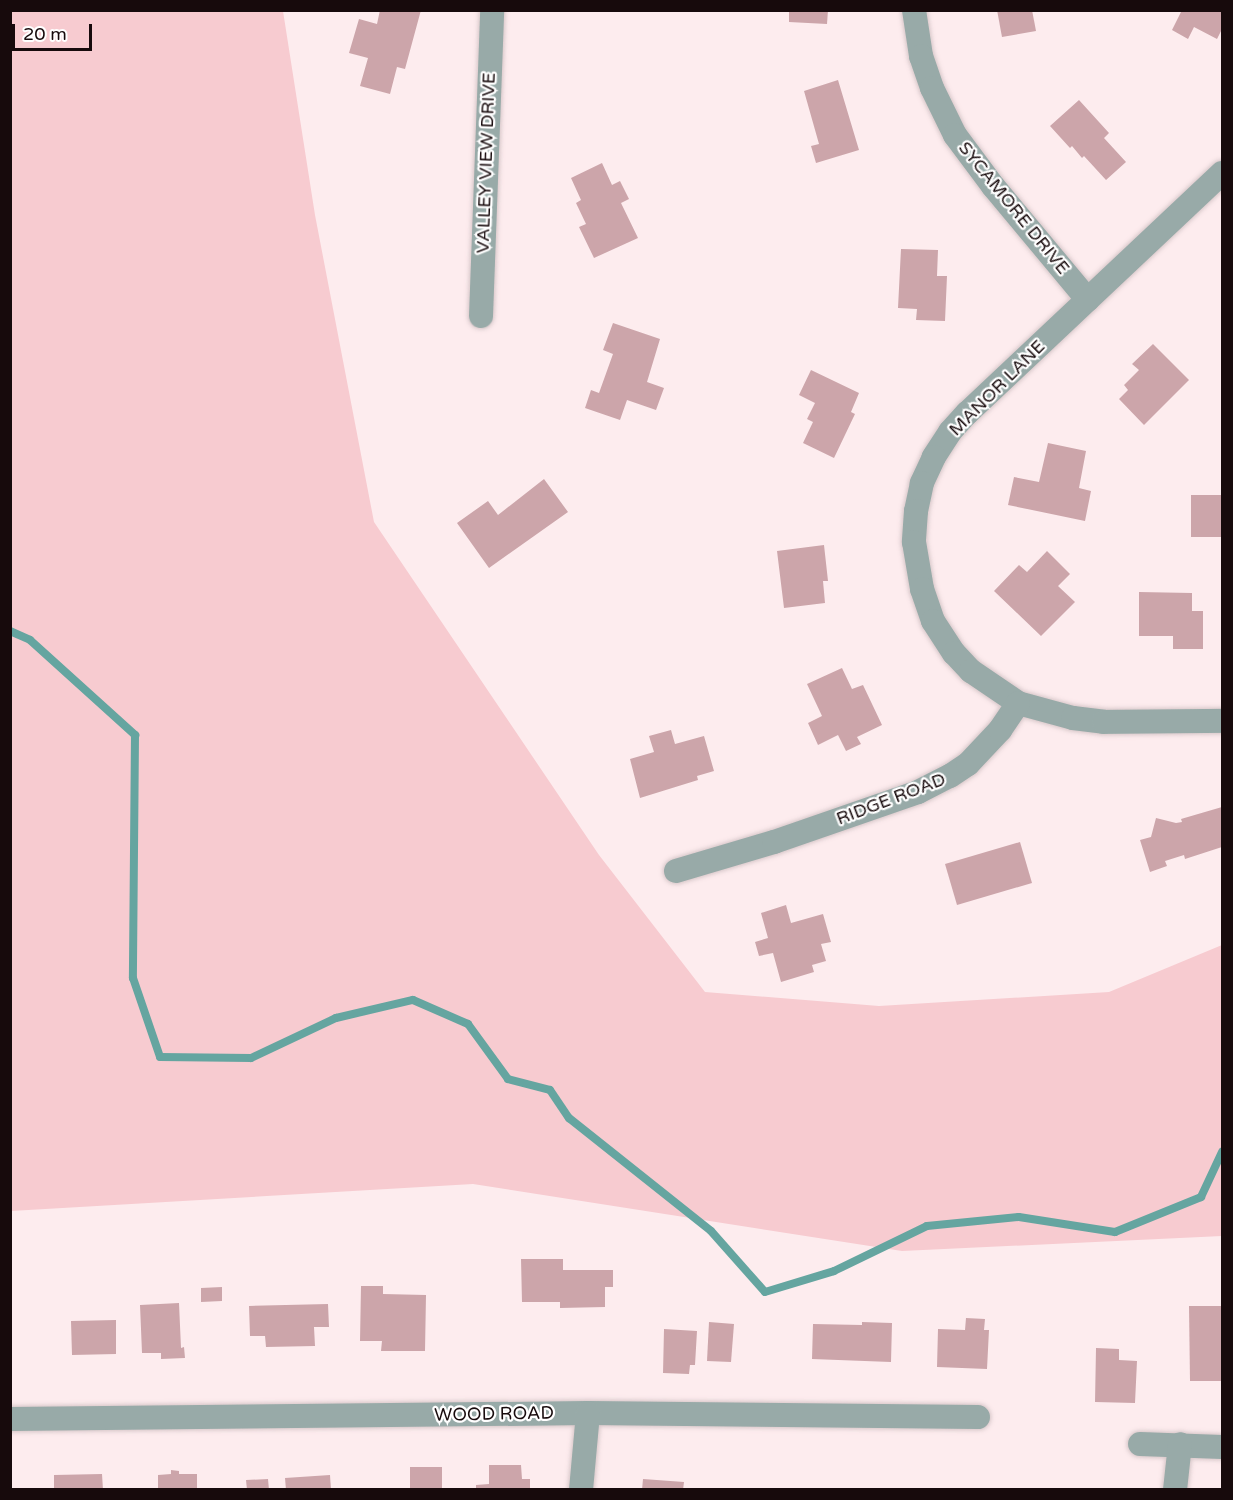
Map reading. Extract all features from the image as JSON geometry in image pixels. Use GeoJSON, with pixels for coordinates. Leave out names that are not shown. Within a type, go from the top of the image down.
{"type":"FeatureCollection","features":[{"type":"Feature","properties":{"kind":"street","name":"VALLEY VIEW DRIVE"},"geometry":{"type":"LineString","coordinates":[[481,316],[492,10]]}},
{"type":"Feature","properties":{"kind":"street","name":"SYCAMORE DRIVE"},"geometry":{"type":"LineString","coordinates":[[914,10],[921,56],[932,88],[956,135],[993,186],[1088,300]]}},
{"type":"Feature","properties":{"kind":"street","name":"MANOR LANE"},"geometry":{"type":"LineString","coordinates":[[1018,702],[971,670],[954,652],[933,621],[922,589],[914,542],[916,511],[922,483],[934,457],[950,432],[967,412],[1222,173]]}},
{"type":"Feature","properties":{"kind":"street"},"geometry":{"type":"LineString","coordinates":[[1018,702],[1073,718],[1104,722],[1222,721]]}},
{"type":"Feature","properties":{"kind":"street","name":"RIDGE ROAD"},"geometry":{"type":"LineString","coordinates":[[675,871],[785,838],[918,792],[968,764],[1000,730],[1018,702]]}},
{"type":"Feature","properties":{"kind":"street"},"geometry":{"type":"LineString","coordinates":[[581,1490],[588,1413]]}},
{"type":"Feature","properties":{"kind":"street","name":"WOOD ROAD"},"geometry":{"type":"LineString","coordinates":[[10,1419],[588,1413],[978,1417]]}},
{"type":"Feature","properties":{"kind":"street"},"geometry":{"type":"LineString","coordinates":[[1140,1443],[1222,1447]]}},
{"type":"Feature","properties":{"kind":"street"},"geometry":{"type":"LineString","coordinates":[[1175,1490],[1180,1444]]}},
{"type":"Feature","properties":{"kind":"shaded area"},"geometry":{"type":"Polygon","coordinates":[[[11,10],[283,11],[315,215],[374,522],[599,855],[705,992],[879,1006],[1109,992],[1222,945],[1222,1236],[902,1251],[473,1184],[11,1211],[11,10]]]}},
{"type":"Feature","properties":{"kind":"building"},"geometry":{"type":"Polygon","coordinates":[[[380,10],[421,10],[405,69],[397,67],[390,94],[360,86],[368,58],[349,53],[359,19],[377,24],[380,10]]]}},
{"type":"Feature","properties":{"kind":"building"},"geometry":{"type":"Polygon","coordinates":[[[789,10],[828,10],[827,24],[789,22],[789,10]]]}},
{"type":"Feature","properties":{"kind":"building"},"geometry":{"type":"Polygon","coordinates":[[[997,10],[1032,10],[1036,31],[1002,37],[997,10]]]}},
{"type":"Feature","properties":{"kind":"building"},"geometry":{"type":"Polygon","coordinates":[[[1182,10],[1222,10],[1222,29],[1217,39],[1194,27],[1188,39],[1172,30],[1182,10]]]}},
{"type":"Feature","properties":{"kind":"building"},"geometry":{"type":"Polygon","coordinates":[[[838,80],[859,150],[816,163],[811,146],[819,144],[804,91],[838,80]]]}},
{"type":"Feature","properties":{"kind":"building"},"geometry":{"type":"Polygon","coordinates":[[[1079,100],[1109,133],[1104,138],[1126,162],[1106,180],[1084,156],[1082,158],[1072,146],[1070,148],[1050,126],[1079,100]]]}},
{"type":"Feature","properties":{"kind":"building"},"geometry":{"type":"Polygon","coordinates":[[[602,163],[612,185],[620,181],[629,199],[621,203],[638,238],[594,258],[579,227],[586,224],[576,203],[581,200],[571,178],[602,163]]]}},
{"type":"Feature","properties":{"kind":"building"},"geometry":{"type":"Polygon","coordinates":[[[901,249],[938,250],[937,276],[947,276],[945,321],[916,320],[917,309],[898,308],[901,249]]]}},
{"type":"Feature","properties":{"kind":"building"},"geometry":{"type":"Polygon","coordinates":[[[613,323],[660,339],[647,382],[664,388],[656,410],[627,400],[620,420],[585,408],[591,390],[599,393],[613,354],[603,350],[613,323]]]}},
{"type":"Feature","properties":{"kind":"building"},"geometry":{"type":"Polygon","coordinates":[[[1153,344],[1189,380],[1144,425],[1119,399],[1128,390],[1124,385],[1139,370],[1132,364],[1153,344]]]}},
{"type":"Feature","properties":{"kind":"building"},"geometry":{"type":"Polygon","coordinates":[[[811,370],[859,393],[851,412],[855,414],[834,458],[803,443],[813,422],[807,419],[815,403],[799,395],[811,370]]]}},
{"type":"Feature","properties":{"kind":"building"},"geometry":{"type":"Polygon","coordinates":[[[1048,443],[1086,451],[1079,488],[1091,491],[1085,521],[1008,505],[1014,477],[1039,482],[1048,443]]]}},
{"type":"Feature","properties":{"kind":"building"},"geometry":{"type":"Polygon","coordinates":[[[544,479],[568,512],[489,568],[457,523],[488,501],[498,515],[544,479]]]}},
{"type":"Feature","properties":{"kind":"building"},"geometry":{"type":"Polygon","coordinates":[[[1191,495],[1222,495],[1222,537],[1191,537],[1191,495]]]}},
{"type":"Feature","properties":{"kind":"building"},"geometry":{"type":"Polygon","coordinates":[[[824,545],[828,581],[823,581],[825,603],[784,608],[777,551],[824,545]]]}},
{"type":"Feature","properties":{"kind":"building"},"geometry":{"type":"Polygon","coordinates":[[[1047,551],[1070,574],[1058,586],[1075,602],[1041,636],[994,591],[1019,565],[1027,572],[1047,551]]]}},
{"type":"Feature","properties":{"kind":"building"},"geometry":{"type":"Polygon","coordinates":[[[1139,592],[1192,593],[1192,611],[1203,611],[1203,649],[1173,649],[1173,636],[1139,636],[1139,592]]]}},
{"type":"Feature","properties":{"kind":"building"},"geometry":{"type":"Polygon","coordinates":[[[842,668],[852,689],[863,685],[882,725],[857,737],[861,744],[846,751],[838,735],[818,745],[808,723],[822,716],[807,684],[842,668]]]}},
{"type":"Feature","properties":{"kind":"building"},"geometry":{"type":"Polygon","coordinates":[[[671,730],[675,744],[704,736],[714,771],[697,776],[698,780],[640,798],[630,759],[654,752],[649,736],[671,730]]]}},
{"type":"Feature","properties":{"kind":"building"},"geometry":{"type":"Polygon","coordinates":[[[1222,807],[1222,847],[1185,859],[1184,855],[1165,861],[1167,866],[1150,872],[1140,840],[1151,837],[1156,818],[1176,823],[1182,822],[1181,819],[1222,807]]]}},
{"type":"Feature","properties":{"kind":"building"},"geometry":{"type":"Polygon","coordinates":[[[1020,842],[1032,883],[957,905],[945,864],[1020,842]]]}},
{"type":"Feature","properties":{"kind":"building"},"geometry":{"type":"Polygon","coordinates":[[[786,905],[791,923],[823,914],[831,942],[821,944],[826,961],[812,965],[814,972],[781,982],[773,953],[759,956],[755,942],[768,938],[761,913],[786,905]]]}},
{"type":"Feature","properties":{"kind":"building"},"geometry":{"type":"Polygon","coordinates":[[[521,1259],[563,1259],[563,1270],[613,1270],[613,1287],[605,1287],[605,1307],[560,1308],[560,1302],[522,1302],[521,1259]]]}},
{"type":"Feature","properties":{"kind":"building"},"geometry":{"type":"Polygon","coordinates":[[[361,1286],[383,1286],[383,1294],[426,1295],[425,1351],[381,1351],[382,1341],[360,1341],[361,1286]]]}},
{"type":"Feature","properties":{"kind":"building"},"geometry":{"type":"Polygon","coordinates":[[[222,1287],[222,1301],[201,1302],[201,1288],[222,1287]]]}},
{"type":"Feature","properties":{"kind":"building"},"geometry":{"type":"Polygon","coordinates":[[[179,1303],[181,1348],[184,1347],[185,1358],[161,1359],[161,1353],[142,1353],[140,1305],[179,1303]]]}},
{"type":"Feature","properties":{"kind":"building"},"geometry":{"type":"Polygon","coordinates":[[[328,1304],[329,1327],[314,1327],[315,1346],[266,1347],[265,1336],[250,1336],[249,1306],[328,1304]]]}},
{"type":"Feature","properties":{"kind":"building"},"geometry":{"type":"Polygon","coordinates":[[[1189,1306],[1222,1306],[1222,1381],[1190,1381],[1189,1306]]]}},
{"type":"Feature","properties":{"kind":"building"},"geometry":{"type":"Polygon","coordinates":[[[966,1318],[985,1319],[984,1330],[989,1330],[987,1369],[937,1367],[938,1329],[965,1330],[966,1318]]]}},
{"type":"Feature","properties":{"kind":"building"},"geometry":{"type":"Polygon","coordinates":[[[116,1320],[116,1354],[72,1355],[71,1321],[116,1320]]]}},
{"type":"Feature","properties":{"kind":"building"},"geometry":{"type":"Polygon","coordinates":[[[709,1322],[734,1324],[731,1362],[707,1361],[709,1322]]]}},
{"type":"Feature","properties":{"kind":"building"},"geometry":{"type":"Polygon","coordinates":[[[862,1322],[892,1323],[891,1362],[812,1359],[813,1324],[862,1325],[862,1322]]]}},
{"type":"Feature","properties":{"kind":"building"},"geometry":{"type":"Polygon","coordinates":[[[664,1329],[697,1331],[695,1365],[690,1365],[689,1374],[663,1373],[664,1329]]]}},
{"type":"Feature","properties":{"kind":"building"},"geometry":{"type":"Polygon","coordinates":[[[1096,1348],[1119,1349],[1119,1360],[1137,1361],[1135,1403],[1095,1402],[1096,1348]]]}},
{"type":"Feature","properties":{"kind":"building"},"geometry":{"type":"Polygon","coordinates":[[[489,1465],[521,1465],[522,1479],[530,1479],[530,1490],[476,1490],[476,1485],[489,1484],[489,1465]]]}},
{"type":"Feature","properties":{"kind":"building"},"geometry":{"type":"Polygon","coordinates":[[[410,1467],[442,1467],[442,1490],[410,1490],[410,1467]]]}},
{"type":"Feature","properties":{"kind":"building"},"geometry":{"type":"Polygon","coordinates":[[[171,1470],[179,1471],[179,1474],[197,1474],[197,1490],[158,1490],[158,1475],[171,1474],[171,1470]]]}},
{"type":"Feature","properties":{"kind":"building"},"geometry":{"type":"Polygon","coordinates":[[[102,1474],[103,1490],[54,1490],[54,1475],[102,1474]]]}},
{"type":"Feature","properties":{"kind":"building"},"geometry":{"type":"Polygon","coordinates":[[[330,1475],[331,1490],[286,1490],[285,1478],[330,1475]]]}},
{"type":"Feature","properties":{"kind":"building"},"geometry":{"type":"Polygon","coordinates":[[[268,1479],[269,1490],[247,1490],[246,1480],[268,1479]]]}},
{"type":"Feature","properties":{"kind":"building"},"geometry":{"type":"Polygon","coordinates":[[[643,1479],[684,1482],[683,1490],[642,1490],[643,1479]]]}},
{"type":"Feature","properties":{"kind":"waterway"},"geometry":{"type":"LineString","coordinates":[[10,631],[30,640],[135,735],[133,978],[160,1057],[251,1058],[336,1018],[413,1000],[468,1024],[508,1079],[550,1090],[569,1118],[711,1231],[765,1292],[834,1271],[927,1226],[1019,1217],[1115,1232],[1201,1197],[1222,1152]]}}]}
